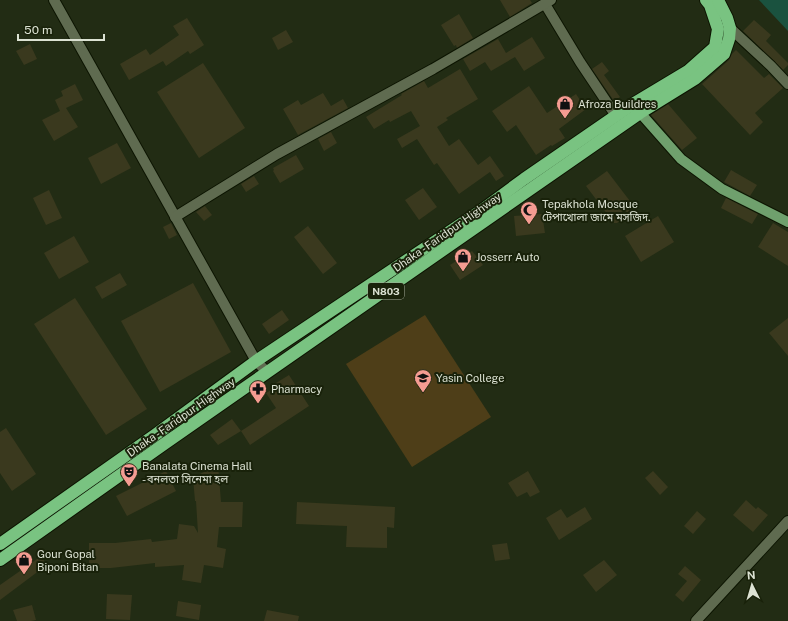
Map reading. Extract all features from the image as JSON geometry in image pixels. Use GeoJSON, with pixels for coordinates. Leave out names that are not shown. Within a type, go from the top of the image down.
{"type":"FeatureCollection","features":[{"type":"Feature","properties":{"kind":"highway","name":"Dhaka - Faridpur Highway"},"geometry":{"type":"LineString","coordinates":[[0,560],[267,372],[637,109],[688,71],[715,47],[718,30],[710,5],[706,0]]}},
{"type":"Feature","properties":{"kind":"highway"},"geometry":{"type":"LineString","coordinates":[[718,0],[728,18],[730,28]]}},
{"type":"Feature","properties":{"kind":"highway","name":"Dhaka - Faridpur Highway"},"geometry":{"type":"LineString","coordinates":[[0,544],[155,435],[256,361],[486,215],[616,116],[637,109],[695,79],[724,54],[729,39],[730,28]]}},
{"type":"Feature","properties":{"kind":"highway"},"geometry":{"type":"LineString","coordinates":[[155,435],[164,444]]}},
{"type":"Feature","properties":{"kind":"main road"},"geometry":{"type":"LineString","coordinates":[[637,109],[681,159],[722,189],[788,222]]}},
{"type":"Feature","properties":{"kind":"street"},"geometry":{"type":"LineString","coordinates":[[54,0],[256,361],[267,372]]}},
{"type":"Feature","properties":{"kind":"street"},"geometry":{"type":"LineString","coordinates":[[176,217],[277,154],[434,69],[548,2],[580,62],[616,116]]}},
{"type":"Feature","properties":{"kind":"street"},"geometry":{"type":"LineString","coordinates":[[730,28],[788,84]]}},
{"type":"Feature","properties":{"kind":"street"},"geometry":{"type":"LineString","coordinates":[[696,621],[788,521]]}},
{"type":"Feature","properties":{"kind":"shaded area"},"geometry":{"type":"Polygon","coordinates":[[[759,0],[788,0],[788,31],[759,0]]]}},
{"type":"Feature","properties":{"kind":"shaded area"},"geometry":{"type":"Polygon","coordinates":[[[425,315],[491,417],[412,467],[346,364],[425,315]]]}},
{"type":"Feature","properties":{"kind":"building"},"geometry":{"type":"Polygon","coordinates":[[[500,0],[530,0],[532,3],[510,17],[500,0]]]}},
{"type":"Feature","properties":{"kind":"building"},"geometry":{"type":"Polygon","coordinates":[[[459,14],[473,38],[457,48],[456,45],[454,46],[441,25],[459,14]]]}},
{"type":"Feature","properties":{"kind":"building"},"geometry":{"type":"Polygon","coordinates":[[[187,18],[204,45],[190,54],[188,51],[166,66],[163,61],[129,80],[120,64],[146,49],[150,55],[179,35],[173,26],[187,18]]]}},
{"type":"Feature","properties":{"kind":"building"},"geometry":{"type":"Polygon","coordinates":[[[754,20],[771,35],[766,41],[788,63],[783,70],[743,31],[754,20]]]}},
{"type":"Feature","properties":{"kind":"building"},"geometry":{"type":"Polygon","coordinates":[[[286,30],[293,42],[278,50],[272,38],[286,30]]]}},
{"type":"Feature","properties":{"kind":"building"},"geometry":{"type":"Polygon","coordinates":[[[532,37],[545,58],[524,71],[515,57],[491,71],[485,62],[470,71],[463,59],[498,39],[506,53],[532,37]]]}},
{"type":"Feature","properties":{"kind":"building"},"geometry":{"type":"Polygon","coordinates":[[[30,44],[37,59],[24,65],[16,51],[30,44]]]}},
{"type":"Feature","properties":{"kind":"building"},"geometry":{"type":"Polygon","coordinates":[[[736,50],[764,78],[769,74],[783,88],[755,113],[763,122],[750,135],[702,84],[729,60],[736,50]]]}},
{"type":"Feature","properties":{"kind":"building"},"geometry":{"type":"Polygon","coordinates":[[[602,62],[609,71],[604,75],[620,97],[614,101],[592,69],[602,62]]]}},
{"type":"Feature","properties":{"kind":"building"},"geometry":{"type":"Polygon","coordinates":[[[203,63],[245,128],[199,158],[157,92],[203,63]]]}},
{"type":"Feature","properties":{"kind":"building"},"geometry":{"type":"Polygon","coordinates":[[[460,69],[478,99],[446,118],[448,120],[437,127],[449,146],[459,139],[478,165],[490,156],[504,176],[496,181],[490,172],[459,194],[437,163],[434,165],[417,139],[402,148],[397,139],[420,126],[411,111],[390,122],[389,120],[374,129],[366,117],[424,81],[428,88],[460,69]]]}},
{"type":"Feature","properties":{"kind":"building"},"geometry":{"type":"Polygon","coordinates":[[[75,84],[83,100],[66,108],[78,127],[54,141],[42,120],[60,111],[55,100],[63,96],[61,91],[75,84]]]}},
{"type":"Feature","properties":{"kind":"building"},"geometry":{"type":"Polygon","coordinates":[[[529,86],[547,113],[576,94],[586,109],[559,129],[565,138],[536,155],[516,125],[507,132],[492,111],[529,86]]]}},
{"type":"Feature","properties":{"kind":"building"},"geometry":{"type":"Polygon","coordinates":[[[323,93],[331,106],[343,99],[348,108],[298,135],[283,109],[298,100],[301,105],[323,93]]]}},
{"type":"Feature","properties":{"kind":"building"},"geometry":{"type":"Polygon","coordinates":[[[668,104],[697,138],[682,150],[651,115],[668,104]]]}},
{"type":"Feature","properties":{"kind":"building"},"geometry":{"type":"Polygon","coordinates":[[[331,132],[337,143],[324,151],[318,139],[331,132]]]}},
{"type":"Feature","properties":{"kind":"building"},"geometry":{"type":"Polygon","coordinates":[[[117,143],[131,168],[101,184],[88,158],[117,143]]]}},
{"type":"Feature","properties":{"kind":"building"},"geometry":{"type":"Polygon","coordinates":[[[296,155],[304,169],[280,183],[273,171],[273,168],[296,155]]]}},
{"type":"Feature","properties":{"kind":"building"},"geometry":{"type":"Polygon","coordinates":[[[731,170],[757,185],[750,196],[724,182],[731,170]]]}},
{"type":"Feature","properties":{"kind":"building"},"geometry":{"type":"Polygon","coordinates":[[[607,171],[636,209],[617,223],[614,223],[586,186],[607,171]]]}},
{"type":"Feature","properties":{"kind":"building"},"geometry":{"type":"Polygon","coordinates":[[[254,176],[259,184],[246,192],[241,184],[254,176]]]}},
{"type":"Feature","properties":{"kind":"building"},"geometry":{"type":"Polygon","coordinates":[[[423,188],[437,207],[419,220],[405,200],[423,188]]]}},
{"type":"Feature","properties":{"kind":"building"},"geometry":{"type":"Polygon","coordinates":[[[49,190],[62,218],[46,225],[33,198],[49,190]]]}},
{"type":"Feature","properties":{"kind":"building"},"geometry":{"type":"Polygon","coordinates":[[[726,198],[758,214],[752,224],[721,208],[726,198]]]}},
{"type":"Feature","properties":{"kind":"building"},"geometry":{"type":"Polygon","coordinates":[[[205,206],[212,215],[204,221],[196,212],[205,206]]]}},
{"type":"Feature","properties":{"kind":"building","name":"Tepakhola Mosque টেপাখোলা জামে মসজিদ."},"geometry":{"type":"Polygon","coordinates":[[[542,214],[545,233],[516,236],[514,216],[542,214]]]}},
{"type":"Feature","properties":{"kind":"building"},"geometry":{"type":"Polygon","coordinates":[[[658,216],[674,242],[641,262],[625,236],[658,216]]]}},
{"type":"Feature","properties":{"kind":"building"},"geometry":{"type":"Polygon","coordinates":[[[171,223],[177,235],[169,239],[163,227],[171,223]]]}},
{"type":"Feature","properties":{"kind":"building"},"geometry":{"type":"Polygon","coordinates":[[[773,223],[788,232],[788,266],[758,247],[773,223]]]}},
{"type":"Feature","properties":{"kind":"building"},"geometry":{"type":"Polygon","coordinates":[[[308,226],[337,263],[323,274],[294,237],[308,226]]]}},
{"type":"Feature","properties":{"kind":"building"},"geometry":{"type":"Polygon","coordinates":[[[74,236],[89,262],[59,279],[44,253],[74,236]]]}},
{"type":"Feature","properties":{"kind":"building","name":"Josserr Auto"},"geometry":{"type":"Polygon","coordinates":[[[472,251],[483,265],[460,280],[450,265],[472,251]]]}},
{"type":"Feature","properties":{"kind":"building"},"geometry":{"type":"Polygon","coordinates":[[[120,273],[127,285],[102,299],[95,287],[120,273]]]}},
{"type":"Feature","properties":{"kind":"building"},"geometry":{"type":"Polygon","coordinates":[[[193,283],[231,352],[160,392],[121,321],[193,283]]]}},
{"type":"Feature","properties":{"kind":"building"},"geometry":{"type":"Polygon","coordinates":[[[75,298],[147,409],[106,435],[34,324],[75,298]]]}},
{"type":"Feature","properties":{"kind":"building"},"geometry":{"type":"Polygon","coordinates":[[[282,310],[289,320],[269,334],[262,324],[282,310]]]}},
{"type":"Feature","properties":{"kind":"building"},"geometry":{"type":"Polygon","coordinates":[[[788,318],[788,356],[769,333],[788,318]]]}},
{"type":"Feature","properties":{"kind":"building"},"geometry":{"type":"Polygon","coordinates":[[[289,375],[309,406],[250,445],[241,431],[276,408],[266,393],[278,386],[276,383],[289,375]]]}},
{"type":"Feature","properties":{"kind":"building"},"geometry":{"type":"Polygon","coordinates":[[[232,419],[241,431],[218,445],[210,435],[232,419]]]}},
{"type":"Feature","properties":{"kind":"building"},"geometry":{"type":"Polygon","coordinates":[[[6,428],[36,474],[12,491],[0,473],[0,432],[6,428]]]}},
{"type":"Feature","properties":{"kind":"building"},"geometry":{"type":"Polygon","coordinates":[[[218,464],[221,502],[243,502],[242,527],[219,527],[217,547],[226,549],[223,568],[204,565],[201,583],[182,580],[184,565],[155,567],[155,563],[111,568],[89,568],[89,543],[115,543],[151,539],[152,542],[177,539],[179,524],[194,526],[198,533],[193,478],[218,464]]]}},
{"type":"Feature","properties":{"kind":"building"},"geometry":{"type":"Polygon","coordinates":[[[166,471],[176,491],[127,516],[116,496],[166,471]]]}},
{"type":"Feature","properties":{"kind":"building"},"geometry":{"type":"Polygon","coordinates":[[[528,471],[540,492],[530,497],[527,492],[517,497],[508,483],[528,471]]]}},
{"type":"Feature","properties":{"kind":"building"},"geometry":{"type":"Polygon","coordinates":[[[653,471],[668,487],[660,495],[645,478],[653,471]]]}},
{"type":"Feature","properties":{"kind":"building"},"geometry":{"type":"Polygon","coordinates":[[[746,500],[756,509],[758,507],[768,515],[753,532],[733,515],[746,500]]]}},
{"type":"Feature","properties":{"kind":"building"},"geometry":{"type":"Polygon","coordinates":[[[297,502],[395,507],[394,528],[387,527],[387,548],[346,547],[347,526],[296,524],[297,502]]]}},
{"type":"Feature","properties":{"kind":"building"},"geometry":{"type":"Polygon","coordinates":[[[585,507],[592,519],[559,540],[546,518],[561,509],[567,518],[585,507]]]}},
{"type":"Feature","properties":{"kind":"building"},"geometry":{"type":"Polygon","coordinates":[[[697,511],[706,519],[693,534],[684,526],[697,511]]]}},
{"type":"Feature","properties":{"kind":"building"},"geometry":{"type":"Polygon","coordinates":[[[507,543],[510,559],[495,561],[492,545],[507,543]]]}},
{"type":"Feature","properties":{"kind":"building","name":"Gour Gopal Biponi Bitan"},"geometry":{"type":"Polygon","coordinates":[[[40,557],[48,564],[0,600],[0,585],[40,557]]]}},
{"type":"Feature","properties":{"kind":"building"},"geometry":{"type":"Polygon","coordinates":[[[604,560],[617,575],[596,592],[583,575],[604,560]]]}},
{"type":"Feature","properties":{"kind":"building"},"geometry":{"type":"Polygon","coordinates":[[[685,566],[701,580],[683,602],[675,595],[687,581],[678,574],[685,566]]]}},
{"type":"Feature","properties":{"kind":"building"},"geometry":{"type":"Polygon","coordinates":[[[107,594],[132,595],[130,620],[106,619],[107,594]]]}},
{"type":"Feature","properties":{"kind":"building"},"geometry":{"type":"Polygon","coordinates":[[[178,601],[201,605],[199,620],[176,616],[178,601]]]}},
{"type":"Feature","properties":{"kind":"building"},"geometry":{"type":"Polygon","coordinates":[[[32,605],[36,620],[17,621],[13,610],[32,605]]]}},
{"type":"Feature","properties":{"kind":"building"},"geometry":{"type":"Polygon","coordinates":[[[267,610],[299,616],[298,621],[264,621],[267,610]]]}},
{"type":"Feature","properties":{"kind":"place","name":"Afroza Buildres"},"geometry":{"type":"Point","coordinates":[565,119]}},
{"type":"Feature","properties":{"kind":"place","name":"Tepakhola Mosque টেপাখোলা জামে মসজিদ."},"geometry":{"type":"Point","coordinates":[529,225]}},
{"type":"Feature","properties":{"kind":"place","name":"Josserr Auto"},"geometry":{"type":"Point","coordinates":[463,272]}},
{"type":"Feature","properties":{"kind":"place","name":"Yasin College"},"geometry":{"type":"Point","coordinates":[423,393]}},
{"type":"Feature","properties":{"kind":"place","name":"Pharmacy"},"geometry":{"type":"Point","coordinates":[258,404]}},
{"type":"Feature","properties":{"kind":"place","name":"Banalata Cinema Hall - বনলতা সিনেমা হল"},"geometry":{"type":"Point","coordinates":[129,487]}},
{"type":"Feature","properties":{"kind":"place","name":"Gour Gopal Biponi Bitan"},"geometry":{"type":"Point","coordinates":[24,575]}}]}
